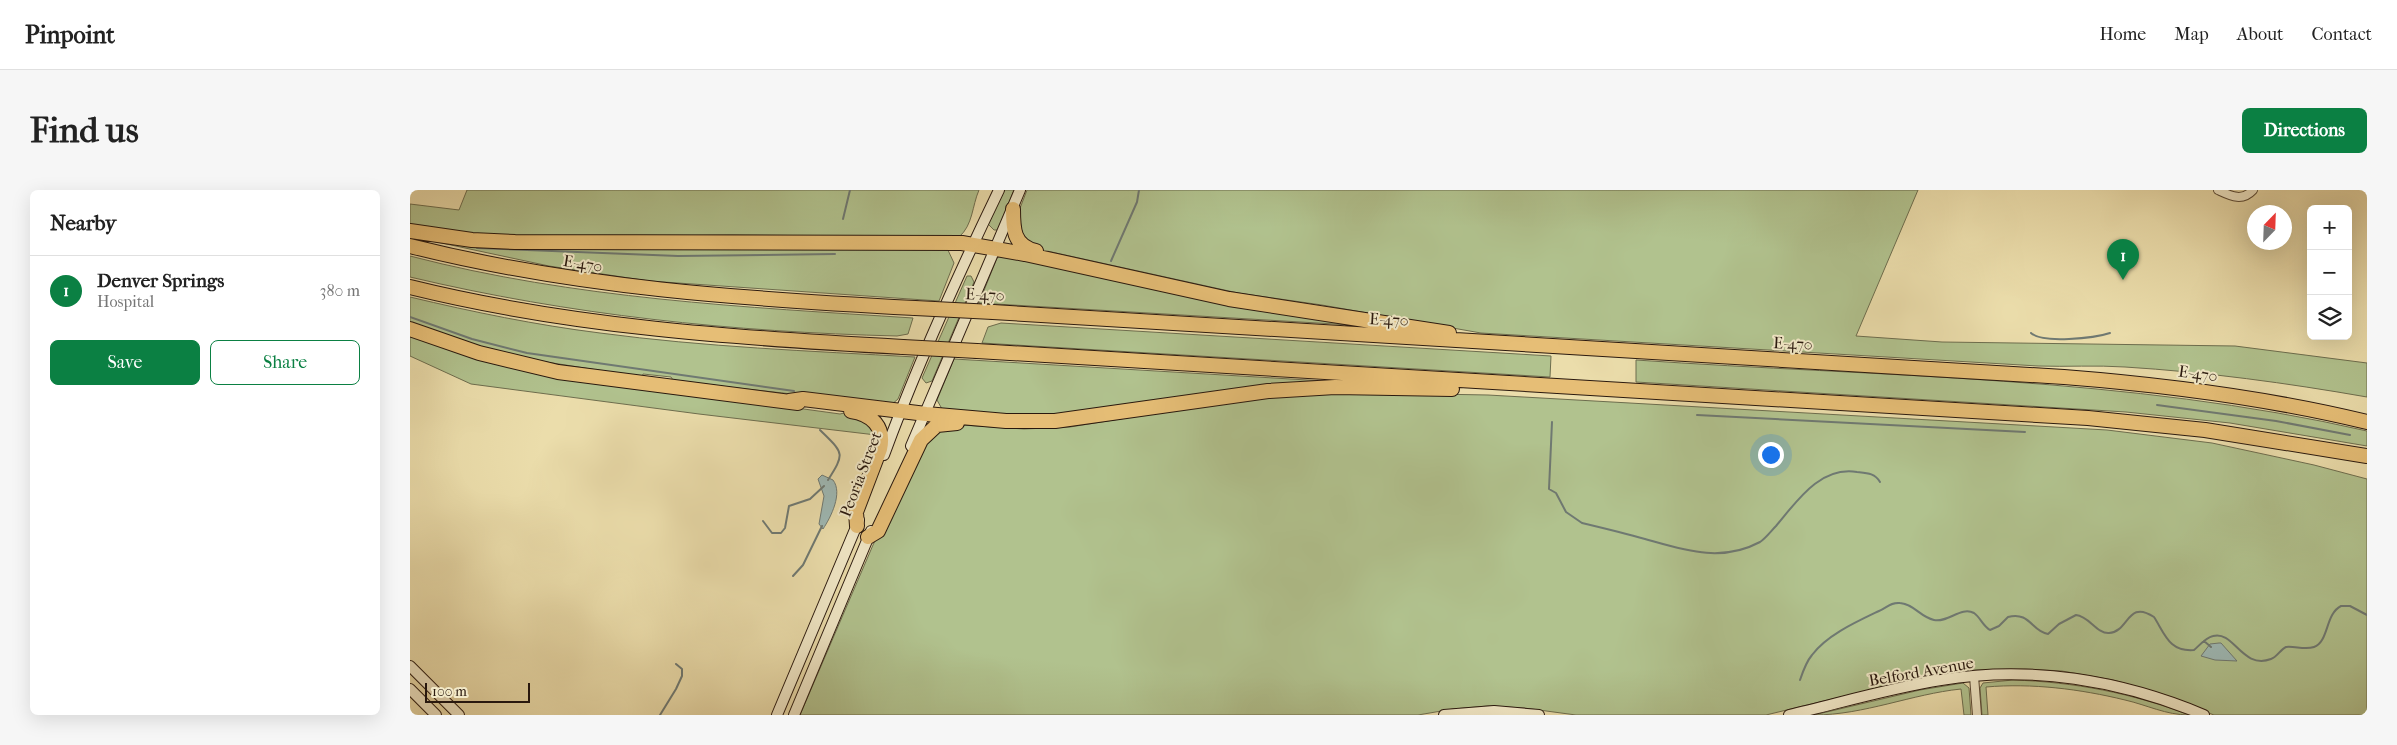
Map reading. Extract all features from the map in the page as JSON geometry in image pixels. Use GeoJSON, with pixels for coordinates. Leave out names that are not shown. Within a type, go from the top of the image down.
{"type":"FeatureCollection","features":[{"type":"Feature","properties":{"kind":"highway"},"geometry":{"type":"LineString","coordinates":[[1013,209],[1014,233],[1021,245],[1032,250],[1051,254],[1061,262]]}},
{"type":"Feature","properties":{"kind":"highway"},"geometry":{"type":"LineString","coordinates":[[410,231],[493,241],[597,242],[601,240],[693,239],[973,244],[1229,299],[1396,323],[1517,344]]}},
{"type":"Feature","properties":{"kind":"highway","name":"E-470"},"geometry":{"type":"LineString","coordinates":[[410,246],[506,268],[611,285],[699,295],[2104,380],[2235,396],[2367,422]]}},
{"type":"Feature","properties":{"kind":"highway"},"geometry":{"type":"LineString","coordinates":[[410,287],[524,311],[629,327],[747,338],[2098,419],[2205,430],[2367,456]]}},
{"type":"Feature","properties":{"kind":"highway"},"geometry":{"type":"LineString","coordinates":[[410,329],[479,353],[544,368],[633,383],[789,400],[860,412],[870,418],[879,428],[881,446],[856,512],[856,526]]}},
{"type":"Feature","properties":{"kind":"highway"},"geometry":{"type":"LineString","coordinates":[[789,400],[803,399],[926,414],[1006,421],[1070,420],[1287,390],[1335,387],[1507,390],[1540,386]]}},
{"type":"Feature","properties":{"kind":"highway"},"geometry":{"type":"LineString","coordinates":[[868,537],[878,531],[920,440],[928,431],[946,423],[982,424],[1006,421]]}},
{"type":"Feature","properties":{"kind":"main road","name":"Peoria Street"},"geometry":{"type":"LineString","coordinates":[[777,714],[856,526],[900,411],[973,244],[999,190]]}},
{"type":"Feature","properties":{"kind":"main road","name":"Peoria Street"},"geometry":{"type":"LineString","coordinates":[[794,715],[868,537],[926,414],[1020,190]]}},
{"type":"Feature","properties":{"kind":"main road"},"geometry":{"type":"LineString","coordinates":[[410,666],[459,715]]}},
{"type":"Feature","properties":{"kind":"main road","name":"Belford Avenue"},"geometry":{"type":"LineString","coordinates":[[1789,715],[1924,682],[1974,676],[2031,674],[2086,680],[2157,697],[2204,715]]}},
{"type":"Feature","properties":{"kind":"main road"},"geometry":{"type":"LineString","coordinates":[[410,689],[436,715]]}},
{"type":"Feature","properties":{"kind":"main road"},"geometry":{"type":"LineString","coordinates":[[1444,715],[1494,711],[1539,715]]}},
{"type":"Feature","properties":{"kind":"street"},"geometry":{"type":"LineString","coordinates":[[2218,190],[2236,197],[2244,197],[2253,190]]}},
{"type":"Feature","properties":{"kind":"street"},"geometry":{"type":"LineString","coordinates":[[1974,676],[1977,715]]}},
{"type":"Feature","properties":{"kind":"green space"},"geometry":{"type":"Polygon","coordinates":[[[467,190],[979,190],[970,221],[959,237],[732,235],[502,238],[410,227],[410,204],[459,210],[467,190]]]}},
{"type":"Feature","properties":{"kind":"green space"},"geometry":{"type":"Polygon","coordinates":[[[1003,190],[1014,190],[998,230],[994,230],[988,224],[1003,190]]]}},
{"type":"Feature","properties":{"kind":"green space"},"geometry":{"type":"Polygon","coordinates":[[[1027,190],[1918,190],[1856,336],[1942,342],[2235,346],[2367,363],[2367,397],[2246,379],[2114,366],[2038,366],[1481,333],[1322,305],[1238,293],[1038,249],[1026,243],[1017,216],[1027,190]]]}},
{"type":"Feature","properties":{"kind":"green space"},"geometry":{"type":"Polygon","coordinates":[[[423,239],[664,249],[947,248],[954,263],[939,301],[649,281],[549,266],[423,239]]]}},
{"type":"Feature","properties":{"kind":"green space"},"geometry":{"type":"Polygon","coordinates":[[[410,256],[472,271],[597,292],[723,305],[913,318],[908,334],[897,336],[713,326],[652,319],[531,302],[410,277],[410,256]]]}},
{"type":"Feature","properties":{"kind":"green space"},"geometry":{"type":"Polygon","coordinates":[[[1000,256],[1368,326],[979,303],[997,258],[1000,256]]]}},
{"type":"Feature","properties":{"kind":"green space"},"geometry":{"type":"Polygon","coordinates":[[[967,276],[971,276],[974,282],[932,381],[926,383],[922,378],[967,276]]]}},
{"type":"Feature","properties":{"kind":"green space"},"geometry":{"type":"Polygon","coordinates":[[[410,297],[528,322],[639,338],[758,348],[915,357],[898,399],[891,405],[700,384],[673,380],[671,377],[643,374],[642,377],[508,356],[410,324],[410,297]]]}},
{"type":"Feature","properties":{"kind":"green space"},"geometry":{"type":"Polygon","coordinates":[[[1001,323],[1551,356],[1550,377],[982,343],[988,327],[1001,323]]]}},
{"type":"Feature","properties":{"kind":"green space"},"geometry":{"type":"Polygon","coordinates":[[[410,334],[422,340],[753,402],[840,414],[848,412],[862,416],[876,435],[471,384],[410,356],[410,334]]]}},
{"type":"Feature","properties":{"kind":"green space"},"geometry":{"type":"Polygon","coordinates":[[[954,359],[1324,381],[1074,414],[1014,415],[942,409],[937,400],[954,359]]]}},
{"type":"Feature","properties":{"kind":"green space"},"geometry":{"type":"Polygon","coordinates":[[[1636,360],[2003,381],[2186,399],[2277,413],[2367,431],[2367,446],[2230,423],[2126,412],[1636,382],[1636,360]]]}},
{"type":"Feature","properties":{"kind":"green space"},"geometry":{"type":"Polygon","coordinates":[[[1325,392],[1488,395],[2107,430],[2212,443],[2314,465],[2367,479],[2367,715],[2214,715],[2142,688],[2113,680],[2062,671],[2025,669],[1976,670],[1923,677],[1766,715],[1576,715],[1524,708],[1488,706],[1418,715],[800,715],[873,545],[920,446],[929,435],[961,425],[1024,429],[1070,427],[1226,402],[1325,392]]]}},
{"type":"Feature","properties":{"kind":"green space"},"geometry":{"type":"Polygon","coordinates":[[[2013,680],[2058,683],[2102,690],[2168,707],[2189,715],[2164,712],[2125,700],[2091,693],[2038,686],[2003,686],[1986,687],[1988,715],[1982,715],[1980,688],[1983,683],[2013,680]]]}},
{"type":"Feature","properties":{"kind":"green space"},"geometry":{"type":"Polygon","coordinates":[[[1963,683],[1969,688],[1971,715],[1964,715],[1961,689],[1924,695],[1851,712],[1814,715],[1920,690],[1963,683]]]}},
{"type":"Feature","properties":{"kind":"water"},"geometry":{"type":"Polygon","coordinates":[[[822,475],[833,480],[837,491],[835,505],[823,529],[819,524],[824,496],[818,479],[822,475]]]}},
{"type":"Feature","properties":{"kind":"water"},"geometry":{"type":"Polygon","coordinates":[[[2221,643],[2237,661],[2215,660],[2201,656],[2210,644],[2221,643]]]}},
{"type":"Feature","properties":{"kind":"waterway"},"geometry":{"type":"LineString","coordinates":[[843,219],[850,190]]}},
{"type":"Feature","properties":{"kind":"waterway"},"geometry":{"type":"LineString","coordinates":[[1111,261],[1137,202],[1139,190]]}},
{"type":"Feature","properties":{"kind":"waterway"},"geometry":{"type":"LineString","coordinates":[[477,248],[678,256],[835,254]]}},
{"type":"Feature","properties":{"kind":"waterway"},"geometry":{"type":"LineString","coordinates":[[410,317],[472,339],[527,353],[794,391]]}},
{"type":"Feature","properties":{"kind":"waterway"},"geometry":{"type":"LineString","coordinates":[[2031,333],[2037,336],[2057,339],[2093,337],[2110,333]]}},
{"type":"Feature","properties":{"kind":"waterway"},"geometry":{"type":"LineString","coordinates":[[2157,405],[2276,421],[2350,435]]}},
{"type":"Feature","properties":{"kind":"waterway"},"geometry":{"type":"LineString","coordinates":[[1697,415],[2025,432]]}},
{"type":"Feature","properties":{"kind":"waterway"},"geometry":{"type":"LineString","coordinates":[[1552,422],[1549,489],[1556,493],[1566,512],[1582,523],[1688,550],[1717,553],[1731,552],[1760,542],[1810,487],[1832,474],[1844,472],[1864,473],[1873,475],[1880,482]]}},
{"type":"Feature","properties":{"kind":"waterway"},"geometry":{"type":"LineString","coordinates":[[820,430],[839,453],[838,464],[828,480]]}},
{"type":"Feature","properties":{"kind":"waterway"},"geometry":{"type":"LineString","coordinates":[[763,521],[772,533],[781,533],[785,528],[789,506],[810,499],[824,486]]}},
{"type":"Feature","properties":{"kind":"waterway"},"geometry":{"type":"LineString","coordinates":[[793,576],[803,565],[822,526]]}},
{"type":"Feature","properties":{"kind":"waterway"},"geometry":{"type":"LineString","coordinates":[[1800,680],[1810,658],[1826,641],[1852,624],[1891,604],[1897,603],[1905,604],[1934,620],[1944,619],[1969,611],[1974,613],[1990,630],[1999,626],[2008,617],[2021,617],[2038,630],[2048,634],[2059,624],[2076,615],[2085,618],[2101,631],[2109,633],[2121,628],[2133,614],[2145,612],[2154,617],[2169,641],[2179,648],[2194,650],[2208,638],[2220,636],[2227,639],[2245,655],[2261,661],[2273,658],[2286,647],[2311,648],[2319,644],[2332,615],[2341,606],[2350,606],[2367,615]]}},
{"type":"Feature","properties":{"kind":"waterway"},"geometry":{"type":"LineString","coordinates":[[2204,641],[2211,647]]}},
{"type":"Feature","properties":{"kind":"waterway"},"geometry":{"type":"LineString","coordinates":[[660,715],[682,676],[682,669],[676,664]]}},
{"type":"Feature","properties":{"kind":"place","name":"Denver Springs"},"geometry":{"type":"Point","coordinates":[2123,280]}}]}
